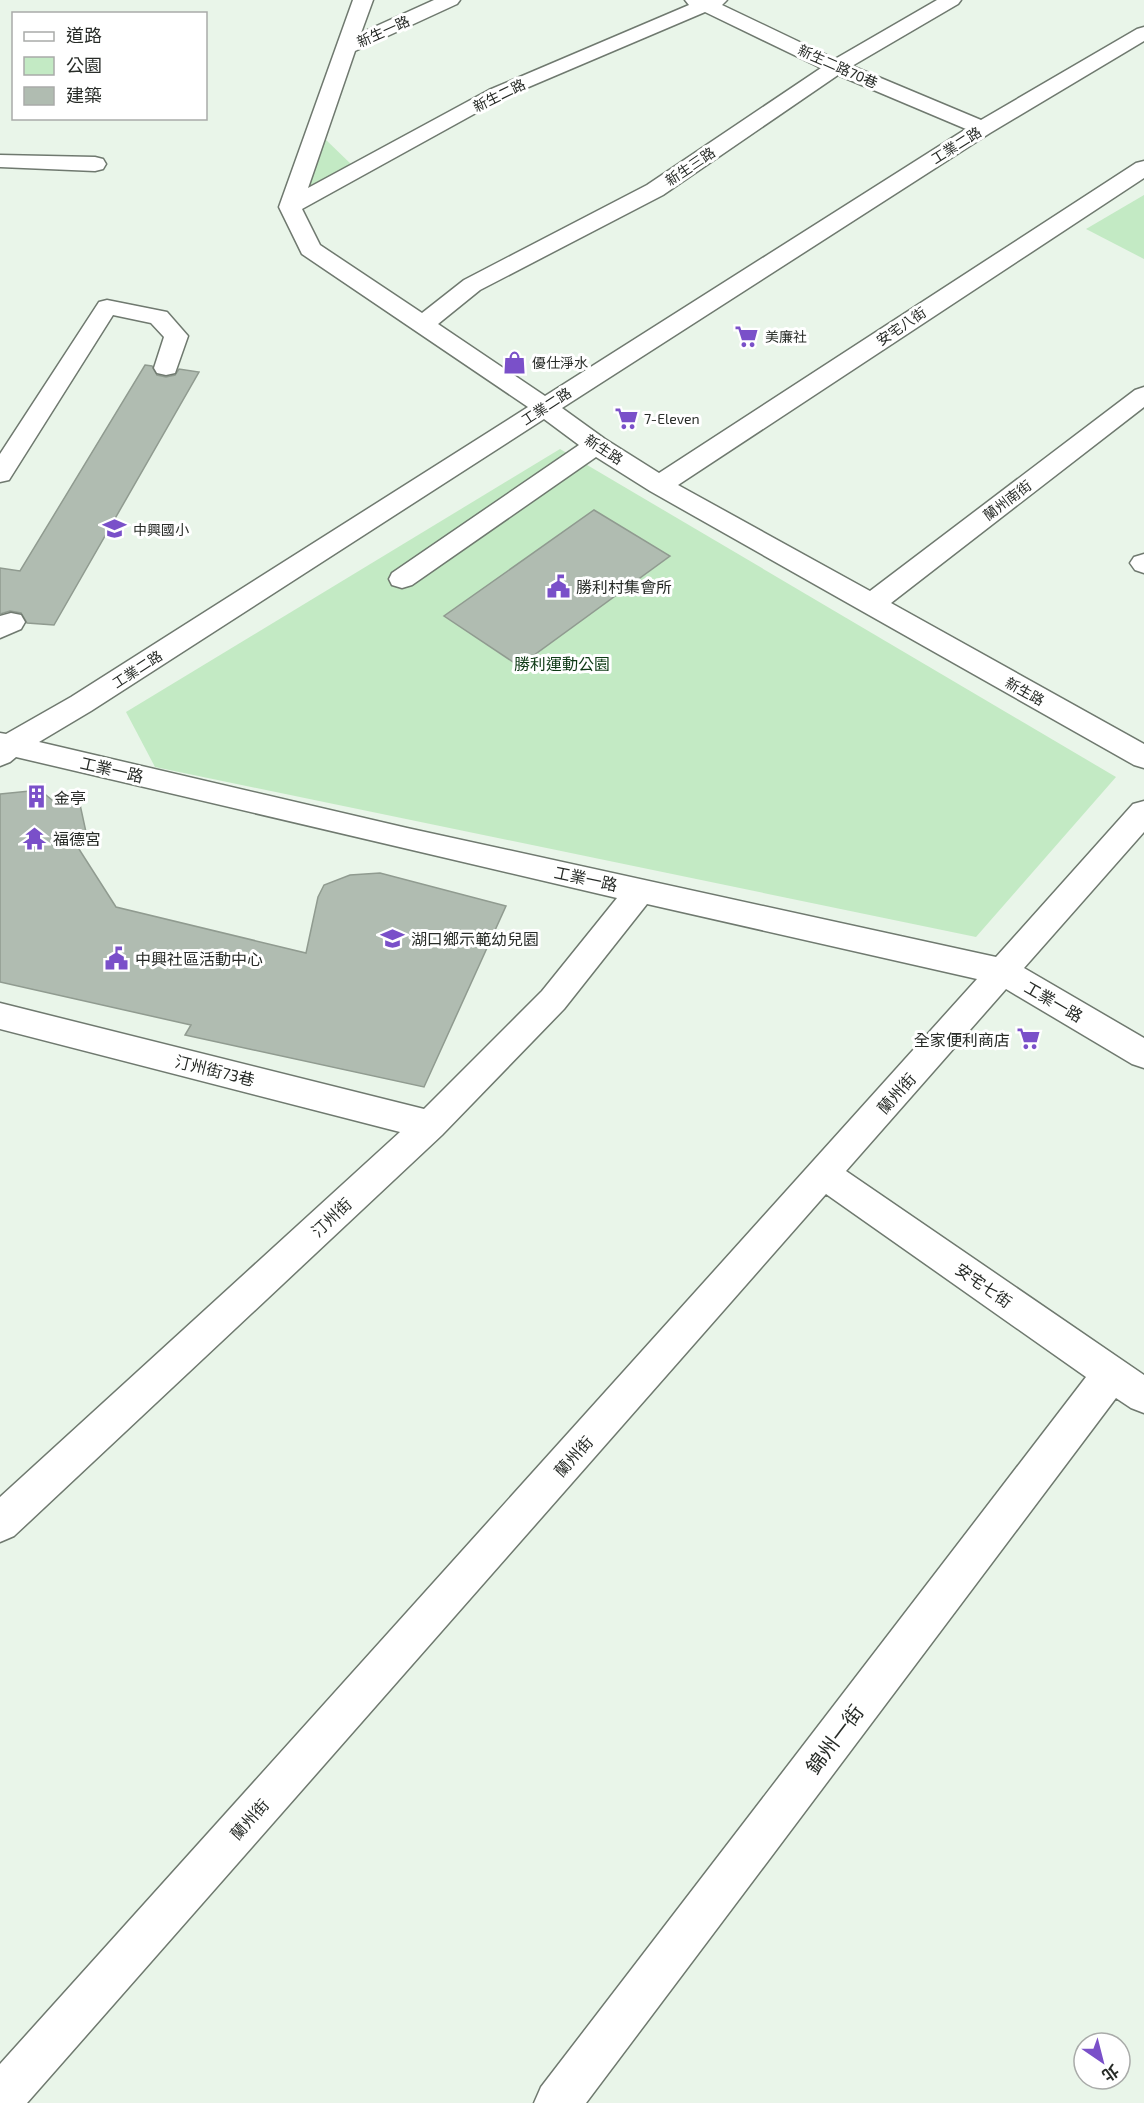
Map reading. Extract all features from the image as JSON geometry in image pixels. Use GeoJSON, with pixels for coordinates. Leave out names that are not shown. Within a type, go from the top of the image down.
{"type":"FeatureCollection","features":[{"type":"Feature","properties":{"kind":"street"},"geometry":{"type":"LineString","coordinates":[[290,207],[363,0]]}},
{"type":"Feature","properties":{"kind":"street","name":"新生一路"},"geometry":{"type":"LineString","coordinates":[[348,46],[450,0]]}},
{"type":"Feature","properties":{"kind":"street","name":"新生三路"},"geometry":{"type":"LineString","coordinates":[[423,324],[471,285],[655,190],[836,67],[951,0]]}},
{"type":"Feature","properties":{"kind":"street","name":"新生二路70巷"},"geometry":{"type":"LineString","coordinates":[[706,2],[836,67],[982,128]]}},
{"type":"Feature","properties":{"kind":"street","name":"新生二路"},"geometry":{"type":"LineString","coordinates":[[290,207],[496,94],[706,2]]}},
{"type":"Feature","properties":{"kind":"street","name":"工業二路"},"geometry":{"type":"LineString","coordinates":[[4,748],[81,704],[982,128],[1144,33]]}},
{"type":"Feature","properties":{"kind":"street"},"geometry":{"type":"LineString","coordinates":[[0,161],[95,164]]}},
{"type":"Feature","properties":{"kind":"street","name":"安宅八街"},"geometry":{"type":"LineString","coordinates":[[659,485],[1144,168]]}},
{"type":"Feature","properties":{"kind":"street","name":"新生路"},"geometry":{"type":"LineString","coordinates":[[290,207],[310,249],[544,406],[596,445],[659,485],[1144,757]]}},
{"type":"Feature","properties":{"kind":"street"},"geometry":{"type":"LineString","coordinates":[[0,474],[107,307],[159,317],[176,336],[166,368]]}},
{"type":"Feature","properties":{"kind":"street","name":"蘭州南街"},"geometry":{"type":"LineString","coordinates":[[871,604],[1144,395]]}},
{"type":"Feature","properties":{"kind":"street"},"geometry":{"type":"LineString","coordinates":[[402,579],[596,445]]}},
{"type":"Feature","properties":{"kind":"street","name":"工業一路"},"geometry":{"type":"LineString","coordinates":[[4,748],[1004,972],[1144,1054]]}},
{"type":"Feature","properties":{"kind":"street","name":"蘭州街"},"geometry":{"type":"LineString","coordinates":[[0,2098],[1144,812]]}},
{"type":"Feature","properties":{"kind":"street","name":"汀州街"},"geometry":{"type":"LineString","coordinates":[[0,1523],[430,1125],[553,1000],[641,890]]}},
{"type":"Feature","properties":{"kind":"street","name":"汀州街73巷"},"geometry":{"type":"LineString","coordinates":[[0,1016],[430,1125]]}},
{"type":"Feature","properties":{"kind":"street","name":"安宅七街"},"geometry":{"type":"LineString","coordinates":[[824,1174],[1128,1385]]}},
{"type":"Feature","properties":{"kind":"street","name":"錦州一街"},"geometry":{"type":"LineString","coordinates":[[557,2103],[1128,1385]]}},
{"type":"Feature","properties":{"kind":"green space"},"geometry":{"type":"Polygon","coordinates":[[[324,138],[354,167],[302,193],[324,138]]]}},
{"type":"Feature","properties":{"kind":"green space"},"geometry":{"type":"Polygon","coordinates":[[[1144,195],[1144,259],[1086,229],[1144,195]]]}},
{"type":"Feature","properties":{"kind":"green space","name":"勝利運動公園"},"geometry":{"type":"Polygon","coordinates":[[[560,449],[1116,777],[976,937],[155,767],[126,712],[560,449]]]}},
{"type":"Feature","properties":{"kind":"building"},"geometry":{"type":"Polygon","coordinates":[[[145,365],[152,366],[157,375],[166,377],[175,375],[179,369],[199,372],[54,625],[27,623],[21,613],[10,611],[0,614],[0,568],[20,571],[145,365]]]}},
{"type":"Feature","properties":{"kind":"building","name":"勝利村集會所"},"geometry":{"type":"Polygon","coordinates":[[[594,510],[670,556],[519,666],[444,616],[594,510]]]}},
{"type":"Feature","properties":{"kind":"building"},"geometry":{"type":"Polygon","coordinates":[[[40,790],[52,800],[78,795],[86,832],[77,846],[116,907],[306,953],[318,897],[324,885],[350,875],[380,873],[506,906],[424,1087],[185,1035],[191,1025],[0,982],[0,794],[40,790]]]}},
{"type":"Feature","properties":{"kind":"place","name":"美廉社"},"geometry":{"type":"Point","coordinates":[747,336]}},
{"type":"Feature","properties":{"kind":"place","name":"優仕淨水"},"geometry":{"type":"Point","coordinates":[514,362]}},
{"type":"Feature","properties":{"kind":"place","name":"7-Eleven"},"geometry":{"type":"Point","coordinates":[626,418]}},
{"type":"Feature","properties":{"kind":"place","name":"中興國小"},"geometry":{"type":"Point","coordinates":[115,529]}},
{"type":"Feature","properties":{"kind":"place","name":"勝利村集會所"},"geometry":{"type":"Point","coordinates":[558,586]}},
{"type":"Feature","properties":{"kind":"place","name":"金亭"},"geometry":{"type":"Point","coordinates":[36,797]}},
{"type":"Feature","properties":{"kind":"place","name":"福德宮"},"geometry":{"type":"Point","coordinates":[35,838]}},
{"type":"Feature","properties":{"kind":"place","name":"湖口鄉示範幼兒園"},"geometry":{"type":"Point","coordinates":[393,938]}},
{"type":"Feature","properties":{"kind":"place","name":"中興社區活動中心"},"geometry":{"type":"Point","coordinates":[117,958]}},
{"type":"Feature","properties":{"kind":"place","name":"全家便利商店"},"geometry":{"type":"Point","coordinates":[1028,1039]}}]}
